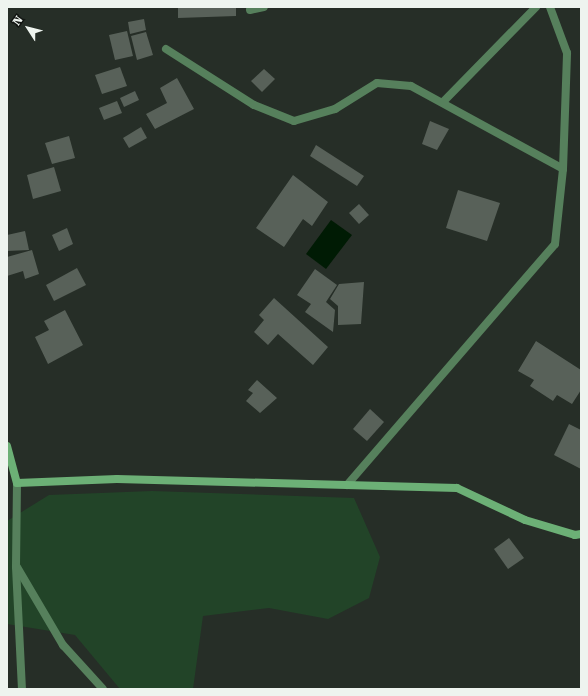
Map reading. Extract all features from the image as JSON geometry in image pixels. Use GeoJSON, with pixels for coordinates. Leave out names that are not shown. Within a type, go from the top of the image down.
{"type":"FeatureCollection","features":[{"type":"Feature","properties":{"kind":"street"},"geometry":{"type":"LineString","coordinates":[[250,10],[264,7]]}},
{"type":"Feature","properties":{"kind":"street"},"geometry":{"type":"LineString","coordinates":[[443,102],[536,7]]}},
{"type":"Feature","properties":{"kind":"street"},"geometry":{"type":"LineString","coordinates":[[347,485],[555,244],[563,169],[567,53],[550,7]]}},
{"type":"Feature","properties":{"kind":"street"},"geometry":{"type":"LineString","coordinates":[[166,49],[254,105],[294,120],[335,109],[377,83],[411,86],[443,102],[563,169]]}},
{"type":"Feature","properties":{"kind":"street"},"geometry":{"type":"LineString","coordinates":[[7,446],[17,483],[16,567],[22,689]]}},
{"type":"Feature","properties":{"kind":"street"},"geometry":{"type":"LineString","coordinates":[[17,483],[117,479],[457,488],[525,520],[575,535],[581,534]]}},
{"type":"Feature","properties":{"kind":"street"},"geometry":{"type":"LineString","coordinates":[[16,567],[63,645],[102,689]]}},
{"type":"Feature","properties":{"kind":"shaded area"},"geometry":{"type":"Polygon","coordinates":[[[331,220],[352,235],[326,269],[306,254],[331,220]]]}},
{"type":"Feature","properties":{"kind":"shaded area"},"geometry":{"type":"Polygon","coordinates":[[[152,491],[354,498],[380,557],[369,598],[328,619],[269,608],[203,616],[193,689],[120,689],[75,635],[7,624],[7,521],[49,495],[152,491]]]}},
{"type":"Feature","properties":{"kind":"building"},"geometry":{"type":"Polygon","coordinates":[[[178,7],[236,7],[236,16],[178,18],[178,7]]]}},
{"type":"Feature","properties":{"kind":"building"},"geometry":{"type":"Polygon","coordinates":[[[144,19],[146,30],[130,34],[128,22],[144,19]]]}},
{"type":"Feature","properties":{"kind":"building"},"geometry":{"type":"Polygon","coordinates":[[[127,31],[133,56],[115,60],[109,35],[127,31]]]}},
{"type":"Feature","properties":{"kind":"building"},"geometry":{"type":"Polygon","coordinates":[[[146,32],[153,55],[137,60],[131,36],[146,32]]]}},
{"type":"Feature","properties":{"kind":"building"},"geometry":{"type":"Polygon","coordinates":[[[120,67],[127,86],[102,94],[95,75],[120,67]]]}},
{"type":"Feature","properties":{"kind":"building"},"geometry":{"type":"Polygon","coordinates":[[[264,69],[275,79],[262,92],[251,81],[264,69]]]}},
{"type":"Feature","properties":{"kind":"building"},"geometry":{"type":"Polygon","coordinates":[[[177,78],[194,109],[155,129],[146,114],[167,103],[160,88],[177,78]]]}},
{"type":"Feature","properties":{"kind":"building"},"geometry":{"type":"Polygon","coordinates":[[[135,91],[139,100],[124,107],[120,98],[135,91]]]}},
{"type":"Feature","properties":{"kind":"building"},"geometry":{"type":"Polygon","coordinates":[[[117,101],[122,113],[104,120],[99,108],[117,101]]]}},
{"type":"Feature","properties":{"kind":"building"},"geometry":{"type":"Polygon","coordinates":[[[430,121],[449,129],[437,150],[422,144],[430,121]]]}},
{"type":"Feature","properties":{"kind":"building"},"geometry":{"type":"Polygon","coordinates":[[[141,127],[147,138],[129,148],[123,138],[141,127]]]}},
{"type":"Feature","properties":{"kind":"building"},"geometry":{"type":"Polygon","coordinates":[[[69,136],[75,158],[52,164],[45,143],[69,136]]]}},
{"type":"Feature","properties":{"kind":"building"},"geometry":{"type":"Polygon","coordinates":[[[316,145],[364,176],[357,186],[310,156],[316,145]]]}},
{"type":"Feature","properties":{"kind":"building"},"geometry":{"type":"Polygon","coordinates":[[[54,167],[61,191],[33,199],[27,175],[54,167]]]}},
{"type":"Feature","properties":{"kind":"building"},"geometry":{"type":"Polygon","coordinates":[[[293,175],[328,202],[312,226],[303,219],[284,247],[256,228],[293,175]]]}},
{"type":"Feature","properties":{"kind":"building"},"geometry":{"type":"Polygon","coordinates":[[[458,190],[500,203],[487,241],[446,228],[458,190]]]}},
{"type":"Feature","properties":{"kind":"building"},"geometry":{"type":"Polygon","coordinates":[[[359,204],[369,215],[359,224],[349,213],[359,204]]]}},
{"type":"Feature","properties":{"kind":"building"},"geometry":{"type":"Polygon","coordinates":[[[67,228],[73,244],[59,251],[52,235],[67,228]]]}},
{"type":"Feature","properties":{"kind":"building"},"geometry":{"type":"Polygon","coordinates":[[[25,231],[29,250],[7,251],[7,235],[25,231]]]}},
{"type":"Feature","properties":{"kind":"building"},"geometry":{"type":"Polygon","coordinates":[[[32,250],[39,274],[25,279],[23,271],[7,276],[7,257],[32,250]]]}},
{"type":"Feature","properties":{"kind":"building"},"geometry":{"type":"Polygon","coordinates":[[[77,268],[86,285],[54,301],[46,285],[77,268]]]}},
{"type":"Feature","properties":{"kind":"building"},"geometry":{"type":"Polygon","coordinates":[[[315,269],[337,285],[326,302],[335,310],[333,332],[305,312],[311,304],[297,295],[315,269]]]}},
{"type":"Feature","properties":{"kind":"building"},"geometry":{"type":"Polygon","coordinates":[[[364,282],[361,324],[338,325],[338,306],[330,299],[339,284],[364,282]]]}},
{"type":"Feature","properties":{"kind":"building"},"geometry":{"type":"Polygon","coordinates":[[[274,298],[328,347],[313,365],[278,334],[268,345],[254,332],[264,320],[259,315],[274,298]]]}},
{"type":"Feature","properties":{"kind":"building"},"geometry":{"type":"Polygon","coordinates":[[[65,310],[83,345],[48,364],[35,337],[49,330],[44,321],[65,310]]]}},
{"type":"Feature","properties":{"kind":"building"},"geometry":{"type":"Polygon","coordinates":[[[536,341],[581,370],[581,390],[572,404],[557,395],[553,401],[530,386],[534,380],[518,371],[536,341]]]}},
{"type":"Feature","properties":{"kind":"building"},"geometry":{"type":"Polygon","coordinates":[[[257,380],[277,398],[260,413],[246,401],[253,393],[248,390],[257,380]]]}},
{"type":"Feature","properties":{"kind":"building"},"geometry":{"type":"Polygon","coordinates":[[[370,409],[384,422],[367,441],[353,429],[370,409]]]}},
{"type":"Feature","properties":{"kind":"building"},"geometry":{"type":"Polygon","coordinates":[[[569,424],[581,430],[581,469],[554,455],[569,424]]]}},
{"type":"Feature","properties":{"kind":"building"},"geometry":{"type":"Polygon","coordinates":[[[509,538],[524,558],[508,569],[494,549],[509,538]]]}}]}
